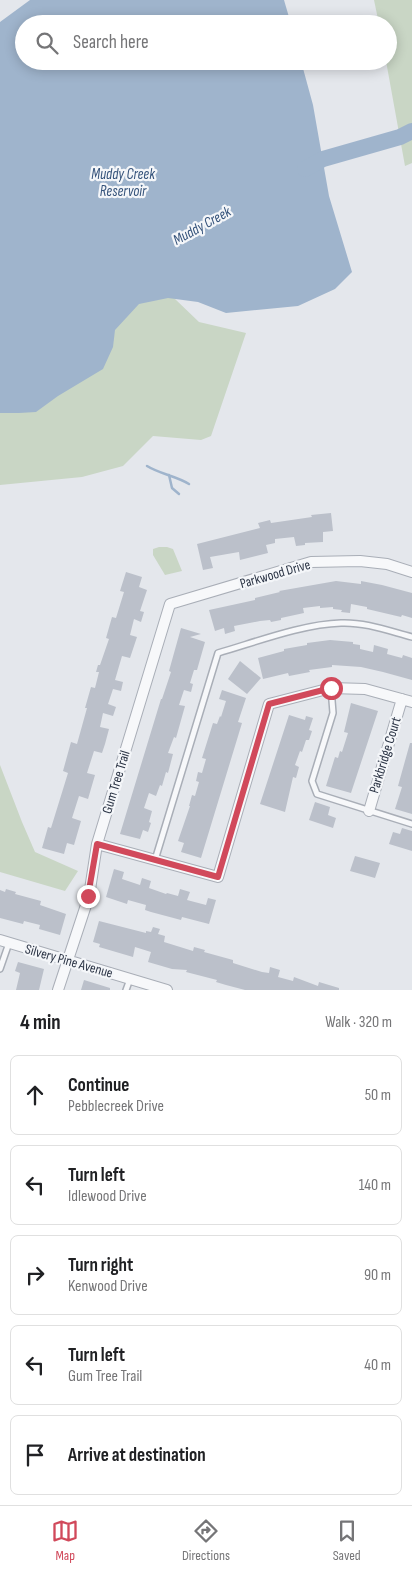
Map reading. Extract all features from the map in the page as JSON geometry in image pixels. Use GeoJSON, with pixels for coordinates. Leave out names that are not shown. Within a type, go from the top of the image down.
{"type":"FeatureCollection","features":[{"type":"Feature","properties":{"kind":"street","name":"Parkwood Drive"},"geometry":{"type":"LineString","coordinates":[[170,604],[312,562],[360,561],[387,564],[412,572]]}},
{"type":"Feature","properties":{"kind":"street","name":"Gum Tree Trail"},"geometry":{"type":"LineString","coordinates":[[58,990],[88,896],[97,844],[170,604]]}},
{"type":"Feature","properties":{"kind":"street"},"geometry":{"type":"LineString","coordinates":[[97,844],[218,877],[269,704],[331,688],[366,690],[407,700]]}},
{"type":"Feature","properties":{"kind":"street","name":"Parkbridge Court"},"geometry":{"type":"LineString","coordinates":[[368,811],[407,700]]}},
{"type":"Feature","properties":{"kind":"street","name":"Silvery Pine Avenue"},"geometry":{"type":"LineString","coordinates":[[4,942],[167,990]]}},
{"type":"Feature","properties":{"kind":"lane"},"geometry":{"type":"LineString","coordinates":[[155,860],[218,653],[315,626],[342,622],[371,625],[412,637]]}},
{"type":"Feature","properties":{"kind":"lane"},"geometry":{"type":"LineString","coordinates":[[331,688],[333,713],[312,781],[318,794],[412,824]]}},
{"type":"Feature","properties":{"kind":"lane"},"geometry":{"type":"LineString","coordinates":[[0,969],[4,942]]}},
{"type":"Feature","properties":{"kind":"lane"},"geometry":{"type":"LineString","coordinates":[[126,990],[130,978]]}},
{"type":"Feature","properties":{"kind":"green space"},"geometry":{"type":"Polygon","coordinates":[[[374,0],[412,0],[412,163],[405,166],[388,70],[397,70],[397,15],[377,15],[374,0]]]}},
{"type":"Feature","properties":{"kind":"green space"},"geometry":{"type":"Polygon","coordinates":[[[0,131],[199,322],[246,333],[211,436],[201,440],[153,436],[123,466],[82,477],[0,485],[0,131]]]}},
{"type":"Feature","properties":{"kind":"green space"},"geometry":{"type":"Polygon","coordinates":[[[167,547],[173,549],[182,571],[165,575],[153,555],[153,549],[167,547]]]}},
{"type":"Feature","properties":{"kind":"green space"},"geometry":{"type":"Polygon","coordinates":[[[0,765],[35,852],[78,871],[65,891],[0,872],[0,765]]]}},
{"type":"Feature","properties":{"kind":"water","name":"Muddy Creek Reservoir"},"geometry":{"type":"Polygon","coordinates":[[[30,0],[284,0],[288,15],[15,15],[15,70],[303,70],[313,105],[329,196],[352,272],[335,289],[298,306],[226,313],[198,302],[168,298],[139,304],[115,330],[113,347],[103,369],[58,396],[36,412],[0,413],[0,22],[30,0]]]}},
{"type":"Feature","properties":{"kind":"building"},"geometry":{"type":"Polygon","coordinates":[[[331,513],[333,531],[323,532],[323,542],[305,543],[305,545],[296,546],[294,537],[275,539],[275,543],[266,545],[268,553],[240,560],[239,552],[210,557],[213,568],[203,570],[197,544],[260,528],[258,523],[270,520],[271,523],[331,513]]]}},
{"type":"Feature","properties":{"kind":"building"},"geometry":{"type":"Polygon","coordinates":[[[126,572],[142,577],[139,587],[147,590],[140,611],[144,612],[141,622],[134,619],[130,635],[137,637],[130,658],[122,656],[115,680],[123,682],[121,691],[113,689],[108,704],[116,707],[113,716],[103,713],[100,727],[109,729],[105,744],[102,753],[94,751],[87,773],[95,775],[88,799],[79,796],[72,818],[81,821],[74,845],[67,843],[64,854],[42,848],[48,827],[51,828],[68,773],[63,771],[71,742],[77,744],[91,687],[95,688],[99,672],[96,672],[109,639],[106,638],[112,617],[116,618],[124,592],[120,591],[126,572]]]}},
{"type":"Feature","properties":{"kind":"building"},"geometry":{"type":"Polygon","coordinates":[[[336,581],[361,584],[361,581],[412,593],[412,618],[351,604],[350,613],[341,612],[342,610],[333,609],[333,607],[320,608],[320,606],[303,608],[304,613],[281,618],[281,620],[271,622],[270,620],[260,621],[234,626],[235,631],[225,634],[224,628],[215,631],[209,610],[255,600],[255,598],[279,591],[336,581]]]}},
{"type":"Feature","properties":{"kind":"building"},"geometry":{"type":"Polygon","coordinates":[[[181,628],[201,634],[190,637],[205,642],[197,670],[194,670],[190,683],[193,684],[191,692],[184,690],[179,705],[185,706],[176,738],[174,737],[168,753],[173,754],[168,773],[166,772],[162,786],[160,785],[156,796],[149,793],[144,808],[152,811],[149,822],[151,823],[148,832],[143,830],[140,839],[120,834],[171,672],[169,671],[181,628]]]}},
{"type":"Feature","properties":{"kind":"building"},"geometry":{"type":"Polygon","coordinates":[[[330,640],[353,642],[353,644],[360,645],[360,649],[373,652],[374,645],[388,649],[387,654],[402,658],[403,655],[412,658],[412,680],[361,667],[332,665],[332,667],[309,670],[310,672],[289,676],[288,673],[263,679],[258,658],[284,651],[284,649],[307,645],[307,643],[330,640]]]}},
{"type":"Feature","properties":{"kind":"building"},"geometry":{"type":"Polygon","coordinates":[[[240,661],[261,678],[247,694],[228,679],[240,661]]]}},
{"type":"Feature","properties":{"kind":"building"},"geometry":{"type":"Polygon","coordinates":[[[222,690],[246,698],[238,722],[242,723],[201,858],[181,852],[184,843],[178,841],[192,795],[195,796],[199,782],[196,781],[198,772],[202,773],[206,759],[202,758],[213,723],[217,724],[226,701],[219,699],[222,690]]]}},
{"type":"Feature","properties":{"kind":"building"},"geometry":{"type":"Polygon","coordinates":[[[351,703],[378,711],[351,793],[326,786],[335,757],[338,758],[340,751],[342,752],[348,733],[344,732],[351,703]]]}},
{"type":"Feature","properties":{"kind":"building"},"geometry":{"type":"Polygon","coordinates":[[[289,715],[305,720],[306,716],[313,718],[309,730],[312,731],[309,740],[306,740],[295,765],[299,767],[296,778],[293,777],[285,812],[260,804],[289,715]]]}},
{"type":"Feature","properties":{"kind":"building"},"geometry":{"type":"Polygon","coordinates":[[[410,743],[412,743],[412,814],[395,809],[402,787],[398,786],[410,743]]]}},
{"type":"Feature","properties":{"kind":"building"},"geometry":{"type":"Polygon","coordinates":[[[315,802],[330,807],[328,815],[336,818],[333,828],[309,820],[315,802]]]}},
{"type":"Feature","properties":{"kind":"building"},"geometry":{"type":"Polygon","coordinates":[[[402,828],[412,831],[412,851],[389,844],[393,832],[400,834],[402,828]]]}},
{"type":"Feature","properties":{"kind":"building"},"geometry":{"type":"Polygon","coordinates":[[[355,856],[380,863],[375,878],[350,871],[355,856]]]}},
{"type":"Feature","properties":{"kind":"building"},"geometry":{"type":"Polygon","coordinates":[[[114,869],[124,872],[122,879],[140,885],[142,878],[151,881],[149,888],[166,894],[178,896],[180,889],[190,892],[187,900],[206,905],[208,898],[216,900],[209,924],[182,917],[181,920],[145,910],[146,905],[128,900],[127,904],[106,897],[114,869]]]}},
{"type":"Feature","properties":{"kind":"building"},"geometry":{"type":"Polygon","coordinates":[[[6,889],[16,892],[15,894],[41,901],[40,905],[66,914],[60,935],[39,929],[40,925],[24,921],[23,924],[0,918],[0,890],[5,892],[6,889]]]}},
{"type":"Feature","properties":{"kind":"building"},"geometry":{"type":"Polygon","coordinates":[[[99,921],[146,933],[146,931],[151,932],[153,927],[160,929],[158,934],[165,936],[164,942],[193,951],[194,947],[205,950],[204,952],[233,960],[233,963],[262,972],[269,973],[270,967],[280,970],[278,977],[293,981],[294,977],[318,986],[319,982],[339,988],[339,990],[245,990],[226,985],[216,982],[217,980],[186,972],[187,970],[172,969],[148,962],[151,952],[135,947],[133,957],[99,947],[100,944],[93,942],[99,921]]]}},
{"type":"Feature","properties":{"kind":"building"},"geometry":{"type":"Polygon","coordinates":[[[18,962],[44,969],[39,990],[16,990],[20,973],[15,971],[18,962]]]}},
{"type":"Feature","properties":{"kind":"building"},"geometry":{"type":"Polygon","coordinates":[[[84,980],[110,988],[110,990],[81,990],[84,980]]]}},
{"type":"Feature","properties":{"kind":"waterway","name":"Muddy Creek"},"geometry":{"type":"LineString","coordinates":[[305,169],[323,159],[400,137],[412,131]]}},
{"type":"Feature","properties":{"kind":"waterway"},"geometry":{"type":"LineString","coordinates":[[147,466],[189,484]]}},
{"type":"Feature","properties":{"kind":"waterway"},"geometry":{"type":"LineString","coordinates":[[169,475],[172,488],[179,494]]}},
{"type":"Feature","properties":{"kind":"route"},"geometry":{"type":"LineString","coordinates":[[88,896],[97,844],[218,877],[269,704],[331,688]]}}]}
